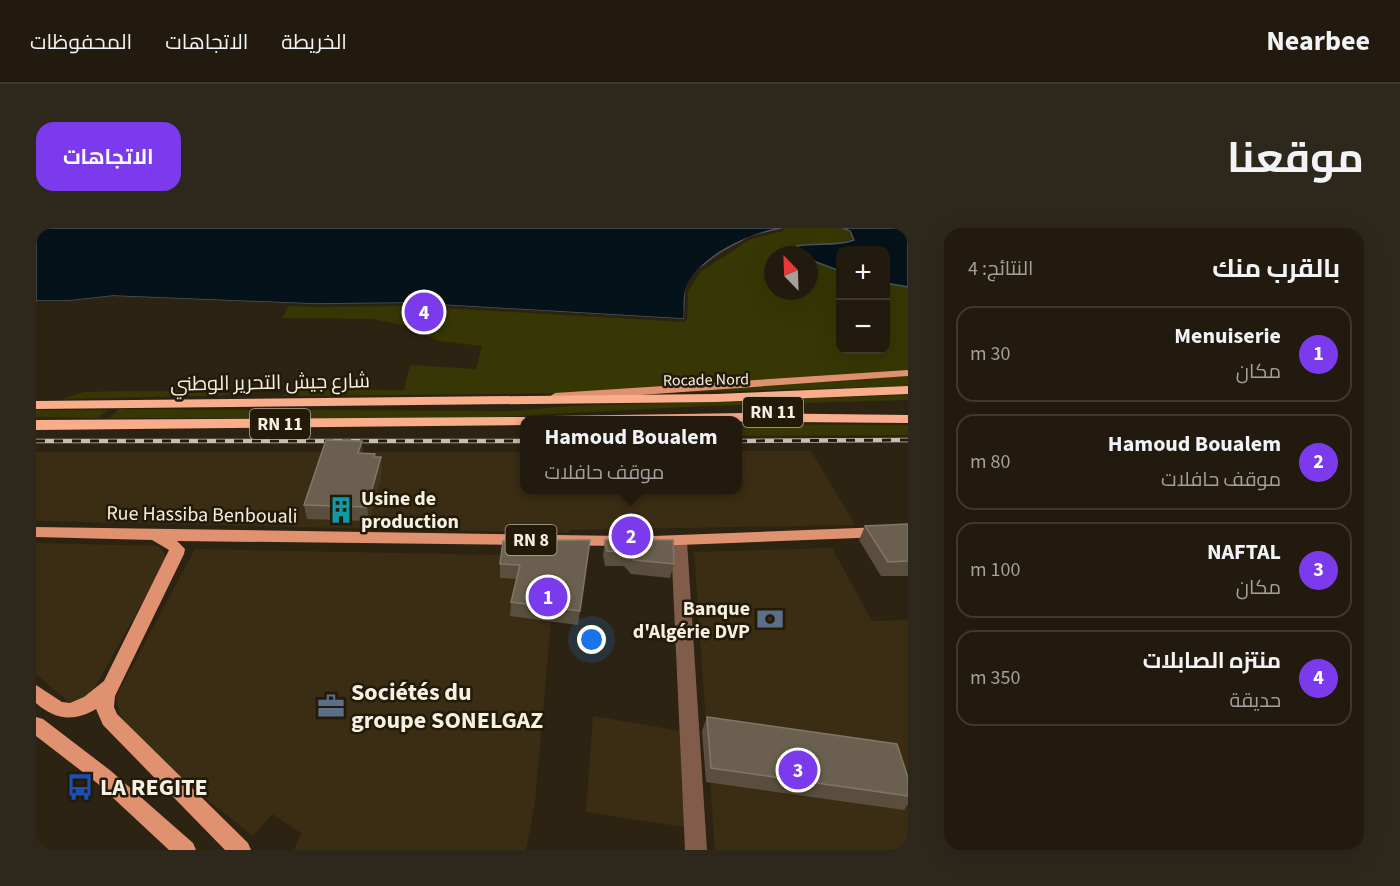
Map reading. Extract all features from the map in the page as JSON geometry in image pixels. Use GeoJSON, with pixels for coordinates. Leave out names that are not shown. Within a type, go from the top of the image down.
{"type":"FeatureCollection","features":[{"type":"Feature","properties":{"kind":"highway","name":"Rocade Nord"},"geometry":{"type":"LineString","coordinates":[[504,400],[716,398],[908,390]]}},
{"type":"Feature","properties":{"kind":"highway","name":"شارع جيش التحرير الوطني"},"geometry":{"type":"LineString","coordinates":[[36,405],[504,400]]}},
{"type":"Feature","properties":{"kind":"highway","name":"Rocade Nord"},"geometry":{"type":"LineString","coordinates":[[656,416],[908,407]]}},
{"type":"Feature","properties":{"kind":"highway"},"geometry":{"type":"LineString","coordinates":[[742,417],[908,419]]}},
{"type":"Feature","properties":{"kind":"highway","name":"شارع جيش التحرير الوطني"},"geometry":{"type":"LineString","coordinates":[[36,424],[520,421]]}},
{"type":"Feature","properties":{"kind":"main road"},"geometry":{"type":"LineString","coordinates":[[504,400],[908,373]]}},
{"type":"Feature","properties":{"kind":"main road","name":"Rue Hassiba Benbouali"},"geometry":{"type":"LineString","coordinates":[[36,531],[154,535],[679,541],[908,531]]}},
{"type":"Feature","properties":{"kind":"main road"},"geometry":{"type":"LineString","coordinates":[[154,535],[173,545],[177,549],[176,554],[106,696],[105,707],[110,719],[240,850]]}},
{"type":"Feature","properties":{"kind":"main road"},"geometry":{"type":"LineString","coordinates":[[36,692],[57,708],[74,711],[94,702],[112,684]]}},
{"type":"Feature","properties":{"kind":"main road"},"geometry":{"type":"LineString","coordinates":[[36,725],[104,777],[185,850]]}},
{"type":"Feature","properties":{"kind":"street"},"geometry":{"type":"LineString","coordinates":[[679,541],[696,850]]}},
{"type":"Feature","properties":{"kind":"shaded area"},"geometry":{"type":"Polygon","coordinates":[[[36,228],[782,228],[740,241],[726,248],[701,267],[686,290],[684,319],[408,303],[315,304],[113,296],[68,301],[36,301],[36,228]]]}},
{"type":"Feature","properties":{"kind":"shaded area"},"geometry":{"type":"Polygon","coordinates":[[[782,228],[843,228],[856,238],[818,248],[764,246],[764,300],[818,300],[818,262],[836,269],[836,354],[890,354],[890,284],[908,287],[908,386],[703,392],[281,396],[296,389],[404,390],[410,365],[476,369],[482,346],[438,341],[412,327],[372,319],[282,318],[290,303],[685,291],[692,276],[750,236],[782,228]]]}},
{"type":"Feature","properties":{"kind":"shaded area"},"geometry":{"type":"Polygon","coordinates":[[[843,228],[908,228],[908,287],[890,284],[890,246],[836,246],[836,270],[818,263],[818,246],[797,246],[854,240],[850,231],[843,228]]]}},
{"type":"Feature","properties":{"kind":"shaded area"},"geometry":{"type":"Polygon","coordinates":[[[205,391],[245,395],[62,399],[84,392],[205,391]]]}},
{"type":"Feature","properties":{"kind":"shaded area"},"geometry":{"type":"Polygon","coordinates":[[[908,395],[908,400],[705,406],[479,418],[110,418],[118,409],[512,411],[568,406],[908,395]]]}},
{"type":"Feature","properties":{"kind":"shaded area"},"geometry":{"type":"Polygon","coordinates":[[[36,410],[107,411],[97,418],[36,417],[36,410]]]}},
{"type":"Feature","properties":{"kind":"shaded area"},"geometry":{"type":"Polygon","coordinates":[[[742,424],[908,425],[908,435],[742,436],[742,424]]]}},
{"type":"Feature","properties":{"kind":"shaded area"},"geometry":{"type":"Polygon","coordinates":[[[742,451],[811,451],[855,525],[569,530],[569,533],[36,521],[36,452],[520,452],[520,494],[742,494],[742,451]]]}},
{"type":"Feature","properties":{"kind":"shaded area"},"geometry":{"type":"Polygon","coordinates":[[[36,543],[157,546],[165,555],[165,562],[90,696],[71,704],[36,674],[36,543]]]}},
{"type":"Feature","properties":{"kind":"shaded area"},"geometry":{"type":"Polygon","coordinates":[[[832,548],[872,621],[908,620],[908,850],[715,850],[694,552],[832,548]]]}},
{"type":"Feature","properties":{"kind":"shaded area","name":"Sociétés du groupe SONELGAZ"},"geometry":{"type":"Polygon","coordinates":[[[195,549],[503,555],[551,621],[535,802],[526,850],[294,850],[301,833],[272,814],[253,836],[160,762],[120,715],[116,697],[195,549]]]}},
{"type":"Feature","properties":{"kind":"shaded area"},"geometry":{"type":"Polygon","coordinates":[[[593,716],[681,731],[684,827],[586,812],[593,716]]]}},
{"type":"Feature","properties":{"kind":"pier"},"geometry":{"type":"Polygon","coordinates":[[[785,228],[783,231],[751,239],[700,272],[688,292],[685,322],[408,306],[315,307],[113,299],[68,304],[36,304],[36,301],[68,301],[113,296],[315,304],[408,303],[684,319],[685,291],[688,282],[698,269],[750,236],[785,228]]]}},
{"type":"Feature","properties":{"kind":"building"},"geometry":{"type":"Polygon","coordinates":[[[326,440],[362,441],[358,453],[375,454],[374,457],[381,457],[367,507],[304,505],[326,440]]]}},
{"type":"Feature","properties":{"kind":"building"},"geometry":{"type":"Polygon","coordinates":[[[908,524],[908,561],[888,562],[865,526],[908,524]]]}},
{"type":"Feature","properties":{"kind":"building"},"geometry":{"type":"Polygon","coordinates":[[[590,540],[580,611],[511,602],[520,565],[500,564],[503,541],[590,540]]]}},
{"type":"Feature","properties":{"kind":"building"},"geometry":{"type":"Polygon","coordinates":[[[605,540],[673,540],[674,564],[634,560],[627,552],[607,551],[605,540]]]}},
{"type":"Feature","properties":{"kind":"building"},"geometry":{"type":"Polygon","coordinates":[[[707,717],[897,744],[908,778],[908,796],[711,768],[707,717]]]}},
{"type":"Feature","properties":{"kind":"railway"},"geometry":{"type":"LineString","coordinates":[[742,441],[908,440]]}},
{"type":"Feature","properties":{"kind":"railway"},"geometry":{"type":"LineString","coordinates":[[36,441],[520,441]]}},
{"type":"Feature","properties":{"kind":"place","name":"منتزه الصابلات"},"geometry":{"type":"Point","coordinates":[424,312]}},
{"type":"Feature","properties":{"kind":"place","name":"Usine de production"},"geometry":{"type":"Point","coordinates":[341,510]}},
{"type":"Feature","properties":{"kind":"place","name":"Hamoud Boualem"},"geometry":{"type":"Point","coordinates":[631,536]}},
{"type":"Feature","properties":{"kind":"place","name":"Menuiserie"},"geometry":{"type":"Point","coordinates":[548,597]}},
{"type":"Feature","properties":{"kind":"place","name":"Banque d'Algérie DVP"},"geometry":{"type":"Point","coordinates":[770,619]}},
{"type":"Feature","properties":{"kind":"place","name":"Sociétés du groupe SONELGAZ"},"geometry":{"type":"Point","coordinates":[331,706]}},
{"type":"Feature","properties":{"kind":"place","name":"NAFTAL"},"geometry":{"type":"Point","coordinates":[798,770]}},
{"type":"Feature","properties":{"kind":"place","name":"LA REGITE"},"geometry":{"type":"Point","coordinates":[80,787]}}]}
